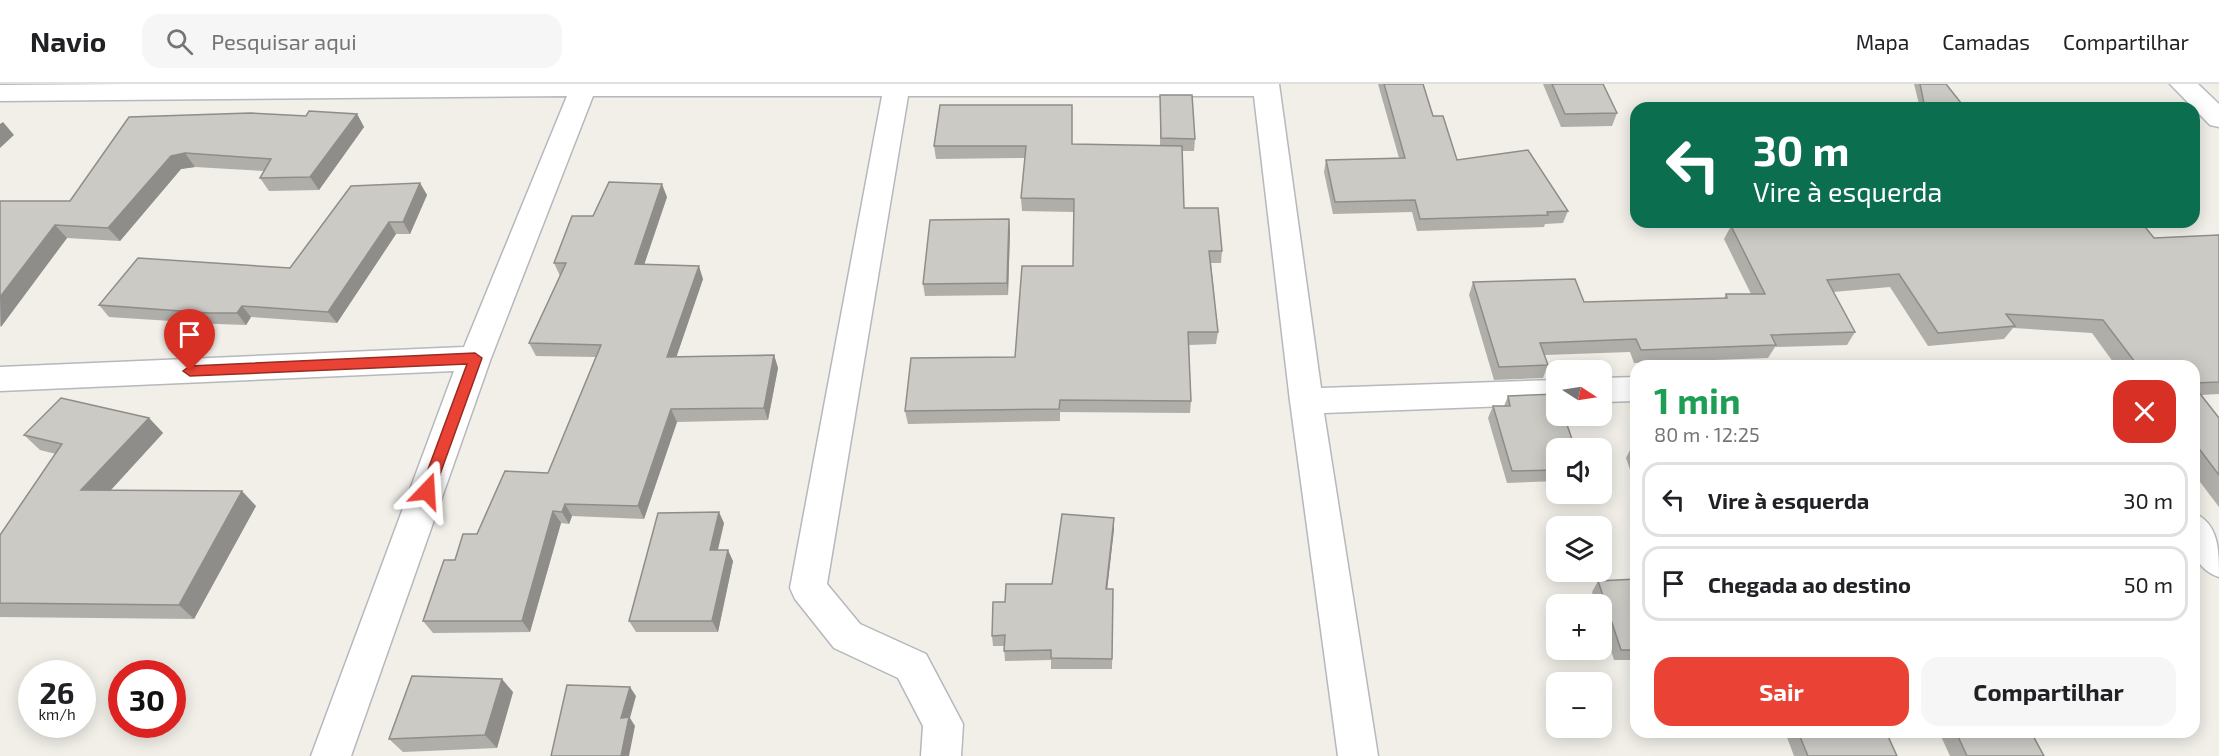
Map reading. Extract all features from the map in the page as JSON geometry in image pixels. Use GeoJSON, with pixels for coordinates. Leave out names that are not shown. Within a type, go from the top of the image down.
{"type":"FeatureCollection","features":[{"type":"Feature","properties":{"kind":"street"},"geometry":{"type":"LineString","coordinates":[[2183,84],[2219,119]]}},
{"type":"Feature","properties":{"kind":"street"},"geometry":{"type":"LineString","coordinates":[[331,756],[475,358],[584,86]]}},
{"type":"Feature","properties":{"kind":"street"},"geometry":{"type":"LineString","coordinates":[[0,93],[584,86],[1266,86],[1306,401],[1358,756]]}},
{"type":"Feature","properties":{"kind":"street"},"geometry":{"type":"LineString","coordinates":[[897,86],[808,588],[847,636],[912,666],[943,724],[941,756]]}},
{"type":"Feature","properties":{"kind":"street"},"geometry":{"type":"LineString","coordinates":[[0,379],[475,358]]}},
{"type":"Feature","properties":{"kind":"street"},"geometry":{"type":"LineString","coordinates":[[1612,390],[1630,389]]}},
{"type":"Feature","properties":{"kind":"street"},"geometry":{"type":"LineString","coordinates":[[1306,401],[1546,392]]}},
{"type":"Feature","properties":{"kind":"street"},"geometry":{"type":"LineString","coordinates":[[2200,536],[2219,562]]}},
{"type":"Feature","properties":{"kind":"building"},"geometry":{"type":"Polygon","coordinates":[[[1384,84],[1423,84],[1433,116],[1443,116],[1457,160],[1528,150],[1568,211],[1547,212],[1548,215],[1420,219],[1415,200],[1335,202],[1326,160],[1405,158],[1384,84]]]}},
{"type":"Feature","properties":{"kind":"building"},"geometry":{"type":"Polygon","coordinates":[[[1552,84],[1603,84],[1617,113],[1565,114],[1552,84]]]}},
{"type":"Feature","properties":{"kind":"building"},"geometry":{"type":"Polygon","coordinates":[[[1920,84],[1946,84],[1960,102],[1924,102],[1920,84]]]}},
{"type":"Feature","properties":{"kind":"building"},"geometry":{"type":"Polygon","coordinates":[[[1160,95],[1192,95],[1195,139],[1161,138],[1160,95]]]}},
{"type":"Feature","properties":{"kind":"building"},"geometry":{"type":"Polygon","coordinates":[[[940,105],[1072,105],[1072,144],[1182,146],[1184,208],[1218,208],[1222,251],[1209,251],[1218,332],[1188,332],[1191,401],[1060,400],[1059,409],[905,411],[911,358],[1015,357],[1022,266],[1073,266],[1074,199],[1021,198],[1026,146],[934,146],[940,105]]]}},
{"type":"Feature","properties":{"kind":"building"},"geometry":{"type":"Polygon","coordinates":[[[309,111],[357,114],[310,177],[260,178],[271,159],[185,153],[171,156],[108,228],[55,225],[0,297],[0,201],[70,201],[129,117],[250,113],[306,116],[309,111]]]}},
{"type":"Feature","properties":{"kind":"building"},"geometry":{"type":"Polygon","coordinates":[[[609,182],[662,184],[635,264],[699,266],[667,357],[774,355],[764,408],[671,409],[638,506],[565,504],[562,512],[553,511],[522,621],[423,621],[444,560],[455,560],[463,534],[477,534],[505,471],[548,473],[601,345],[529,343],[566,263],[554,263],[572,216],[593,216],[609,182]]]}},
{"type":"Feature","properties":{"kind":"building"},"geometry":{"type":"Polygon","coordinates":[[[420,183],[403,222],[389,222],[328,312],[242,306],[237,313],[208,313],[99,305],[138,258],[290,268],[351,186],[420,183]]]}},
{"type":"Feature","properties":{"kind":"building"},"geometry":{"type":"Polygon","coordinates":[[[1009,219],[1007,283],[923,284],[930,220],[1009,219]]]}},
{"type":"Feature","properties":{"kind":"building"},"geometry":{"type":"Polygon","coordinates":[[[1732,228],[2146,228],[2154,238],[2219,235],[2219,382],[2200,383],[2200,360],[2133,360],[2103,320],[2006,314],[2015,326],[1938,333],[1899,274],[1827,280],[1855,332],[1771,335],[1776,345],[1641,350],[1636,339],[1540,343],[1546,365],[1499,367],[1473,282],[1575,279],[1584,302],[1727,298],[1726,294],[1765,294],[1732,228]]]}},
{"type":"Feature","properties":{"kind":"building"},"geometry":{"type":"Polygon","coordinates":[[[1546,394],[1546,426],[1567,426],[1572,438],[1546,438],[1546,470],[1512,471],[1493,406],[1510,406],[1508,396],[1546,394]]]}},
{"type":"Feature","properties":{"kind":"building"},"geometry":{"type":"Polygon","coordinates":[[[2200,394],[2219,418],[2219,475],[2200,450],[2200,394]]]}},
{"type":"Feature","properties":{"kind":"building"},"geometry":{"type":"Polygon","coordinates":[[[61,398],[149,418],[81,490],[242,491],[179,605],[0,603],[0,535],[62,444],[24,435],[61,398]]]}},
{"type":"Feature","properties":{"kind":"building"},"geometry":{"type":"Polygon","coordinates":[[[719,512],[710,550],[728,550],[712,621],[629,621],[658,513],[719,512]]]}},
{"type":"Feature","properties":{"kind":"building"},"geometry":{"type":"Polygon","coordinates":[[[1062,514],[1114,518],[1106,589],[1113,589],[1112,659],[1051,658],[1051,650],[1004,651],[1005,635],[992,636],[993,602],[1005,602],[1006,584],[1052,584],[1062,514]]]}},
{"type":"Feature","properties":{"kind":"building"},"geometry":{"type":"Polygon","coordinates":[[[1630,579],[1630,650],[1621,650],[1612,623],[1612,594],[1602,594],[1598,582],[1630,579]]]}},
{"type":"Feature","properties":{"kind":"building"},"geometry":{"type":"Polygon","coordinates":[[[412,676],[502,679],[485,735],[389,739],[412,676]]]}},
{"type":"Feature","properties":{"kind":"building"},"geometry":{"type":"Polygon","coordinates":[[[567,685],[630,687],[621,718],[629,717],[621,756],[551,756],[567,685]]]}},
{"type":"Feature","properties":{"kind":"building"},"geometry":{"type":"Polygon","coordinates":[[[1800,738],[1889,738],[1897,756],[1808,756],[1800,738]]]}},
{"type":"Feature","properties":{"kind":"building"},"geometry":{"type":"Polygon","coordinates":[[[1959,738],[2034,738],[2044,756],[1967,756],[1959,738]]]}},
{"type":"Feature","properties":{"kind":"route"},"geometry":{"type":"LineString","coordinates":[[190,371],[475,358],[427,491]]}}]}
